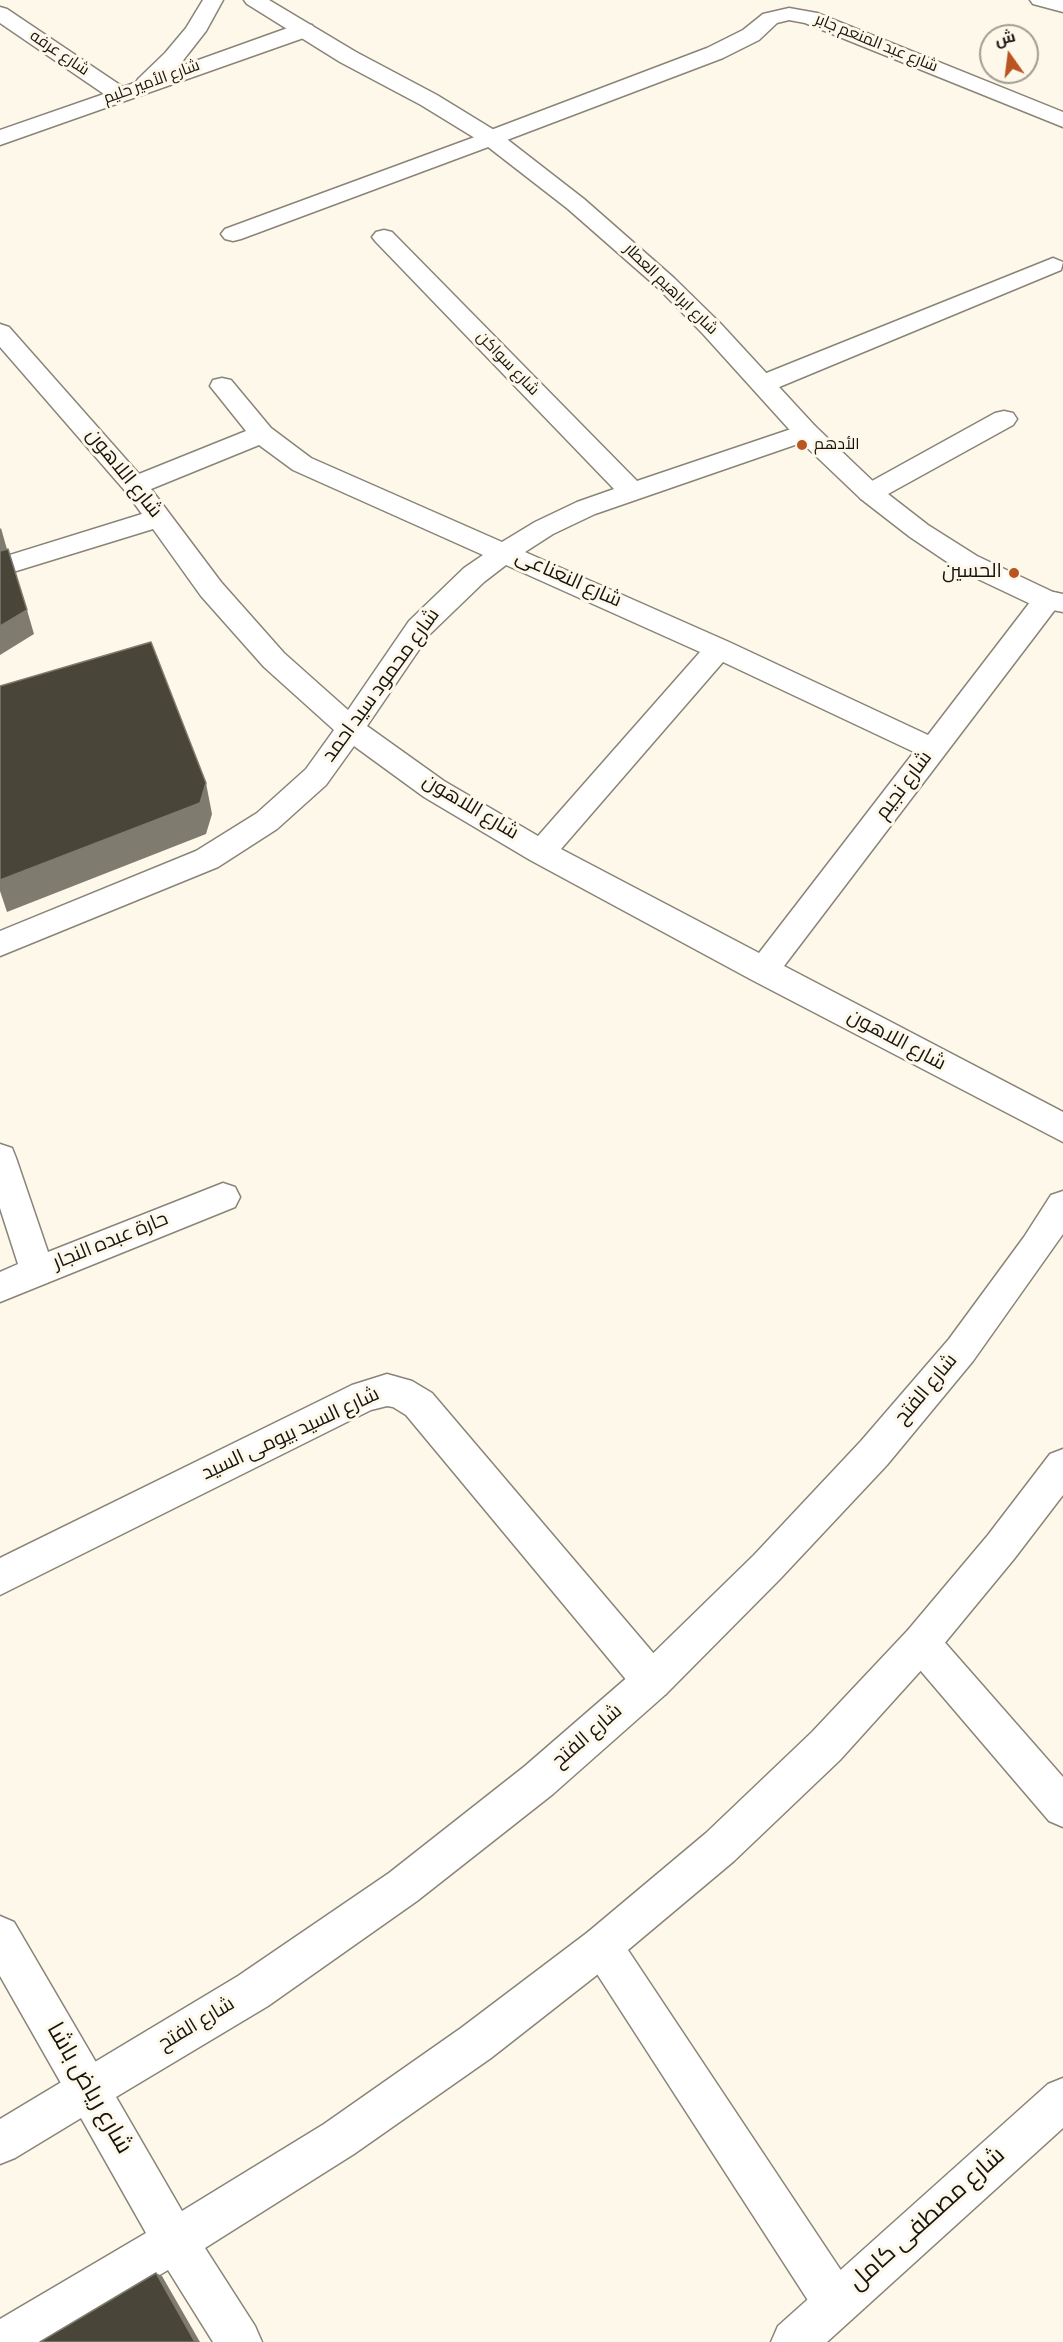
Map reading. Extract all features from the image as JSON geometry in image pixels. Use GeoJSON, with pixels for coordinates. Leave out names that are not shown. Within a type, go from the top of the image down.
{"type":"FeatureCollection","features":[{"type":"Feature","properties":{"kind":"street"},"geometry":{"type":"LineString","coordinates":[[146,84],[173,58],[195,31],[213,0]]}},
{"type":"Feature","properties":{"kind":"street","name":"شارع ابراهيم العطار"},"geometry":{"type":"LineString","coordinates":[[254,0],[348,57],[429,100],[490,138],[618,239],[712,329],[807,432],[870,493],[919,531],[968,563],[1055,602]]}},
{"type":"Feature","properties":{"kind":"street"},"geometry":{"type":"LineString","coordinates":[[1040,0],[1063,6]]}},
{"type":"Feature","properties":{"kind":"street","name":"شارع عرفه"},"geometry":{"type":"LineString","coordinates":[[0,13],[119,94]]}},
{"type":"Feature","properties":{"kind":"street","name":"شارع عبد المنعم جابر"},"geometry":{"type":"LineString","coordinates":[[233,234],[715,53],[751,35],[770,18],[789,14],[810,17],[1063,120]]}},
{"type":"Feature","properties":{"kind":"street","name":"شارع الأمير حليم"},"geometry":{"type":"LineString","coordinates":[[0,138],[146,84],[304,30]]}},
{"type":"Feature","properties":{"kind":"street","name":"شارع سواكن"},"geometry":{"type":"LineString","coordinates":[[384,237],[631,491]]}},
{"type":"Feature","properties":{"kind":"street"},"geometry":{"type":"LineString","coordinates":[[763,384],[1053,265]]}},
{"type":"Feature","properties":{"kind":"street","name":"شارع اللاهون"},"geometry":{"type":"LineString","coordinates":[[0,332],[135,486],[211,589],[274,660],[351,729],[434,789],[541,852],[1063,1128]]}},
{"type":"Feature","properties":{"kind":"street","name":"شارع النعناعى"},"geometry":{"type":"LineString","coordinates":[[222,386],[262,434],[280,449],[326,476],[505,552],[933,749]]}},
{"type":"Feature","properties":{"kind":"street"},"geometry":{"type":"LineString","coordinates":[[870,493],[1004,419]]}},
{"type":"Feature","properties":{"kind":"street","name":"شارع محمود سيد احمد"},"geometry":{"type":"LineString","coordinates":[[0,944],[207,859],[267,821],[316,777],[419,628],[474,575],[505,552],[544,528],[586,508],[807,432]]}},
{"type":"Feature","properties":{"kind":"street"},"geometry":{"type":"LineString","coordinates":[[135,486],[262,434]]}},
{"type":"Feature","properties":{"kind":"street"},"geometry":{"type":"LineString","coordinates":[[0,567],[159,518]]}},
{"type":"Feature","properties":{"kind":"street","name":"شارع نجيم"},"geometry":{"type":"LineString","coordinates":[[763,971],[933,749],[1055,602]]}},
{"type":"Feature","properties":{"kind":"street"},"geometry":{"type":"LineString","coordinates":[[541,852],[719,649]]}},
{"type":"Feature","properties":{"kind":"street"},"geometry":{"type":"LineString","coordinates":[[0,1158],[38,1272]]}},
{"type":"Feature","properties":{"kind":"street","name":"حارة عبده النجار"},"geometry":{"type":"LineString","coordinates":[[0,1287],[223,1197]]}},
{"type":"Feature","properties":{"kind":"street","name":"شارع الفتح"},"geometry":{"type":"LineString","coordinates":[[0,2143],[253,1991],[403,1887],[539,1780],[652,1681],[767,1567],[874,1453],[961,1350],[1036,1248],[1063,1205]]}},
{"type":"Feature","properties":{"kind":"street","name":"شارع السيد بيومى السيد"},"geometry":{"type":"LineString","coordinates":[[0,1577],[364,1396],[387,1390],[400,1392],[419,1404],[652,1681]]}},
{"type":"Feature","properties":{"kind":"street"},"geometry":{"type":"LineString","coordinates":[[4,2342],[175,2241],[339,2139],[476,2043],[602,1946],[720,1847],[826,1746],[921,1643],[1001,1547],[1063,1466]]}},
{"type":"Feature","properties":{"kind":"street"},"geometry":{"type":"LineString","coordinates":[[921,1643],[1063,1807]]}},
{"type":"Feature","properties":{"kind":"street","name":"شارع رياض باشا"},"geometry":{"type":"LineString","coordinates":[[0,1936],[12,1978],[89,2091],[175,2241],[239,2342]]}},
{"type":"Feature","properties":{"kind":"street"},"geometry":{"type":"LineString","coordinates":[[602,1946],[836,2303]]}},
{"type":"Feature","properties":{"kind":"street","name":"شارع مصطفى كامل"},"geometry":{"type":"LineString","coordinates":[[794,2342],[1063,2099]]}},
{"type":"Feature","properties":{"kind":"building"},"geometry":{"type":"Polygon","coordinates":[[[8,549],[27,610],[0,626],[0,551],[8,549]]]}},
{"type":"Feature","properties":{"kind":"building"},"geometry":{"type":"Polygon","coordinates":[[[151,642],[206,783],[200,803],[0,880],[0,686],[151,642]]]}},
{"type":"Feature","properties":{"kind":"building"},"geometry":{"type":"Polygon","coordinates":[[[156,2273],[195,2342],[40,2342],[156,2273]]]}},
{"type":"Feature","properties":{"kind":"place","name":"الأدهم"},"geometry":{"type":"Point","coordinates":[802,445]}},
{"type":"Feature","properties":{"kind":"place","name":"الحسين"},"geometry":{"type":"Point","coordinates":[1014,573]}}]}
